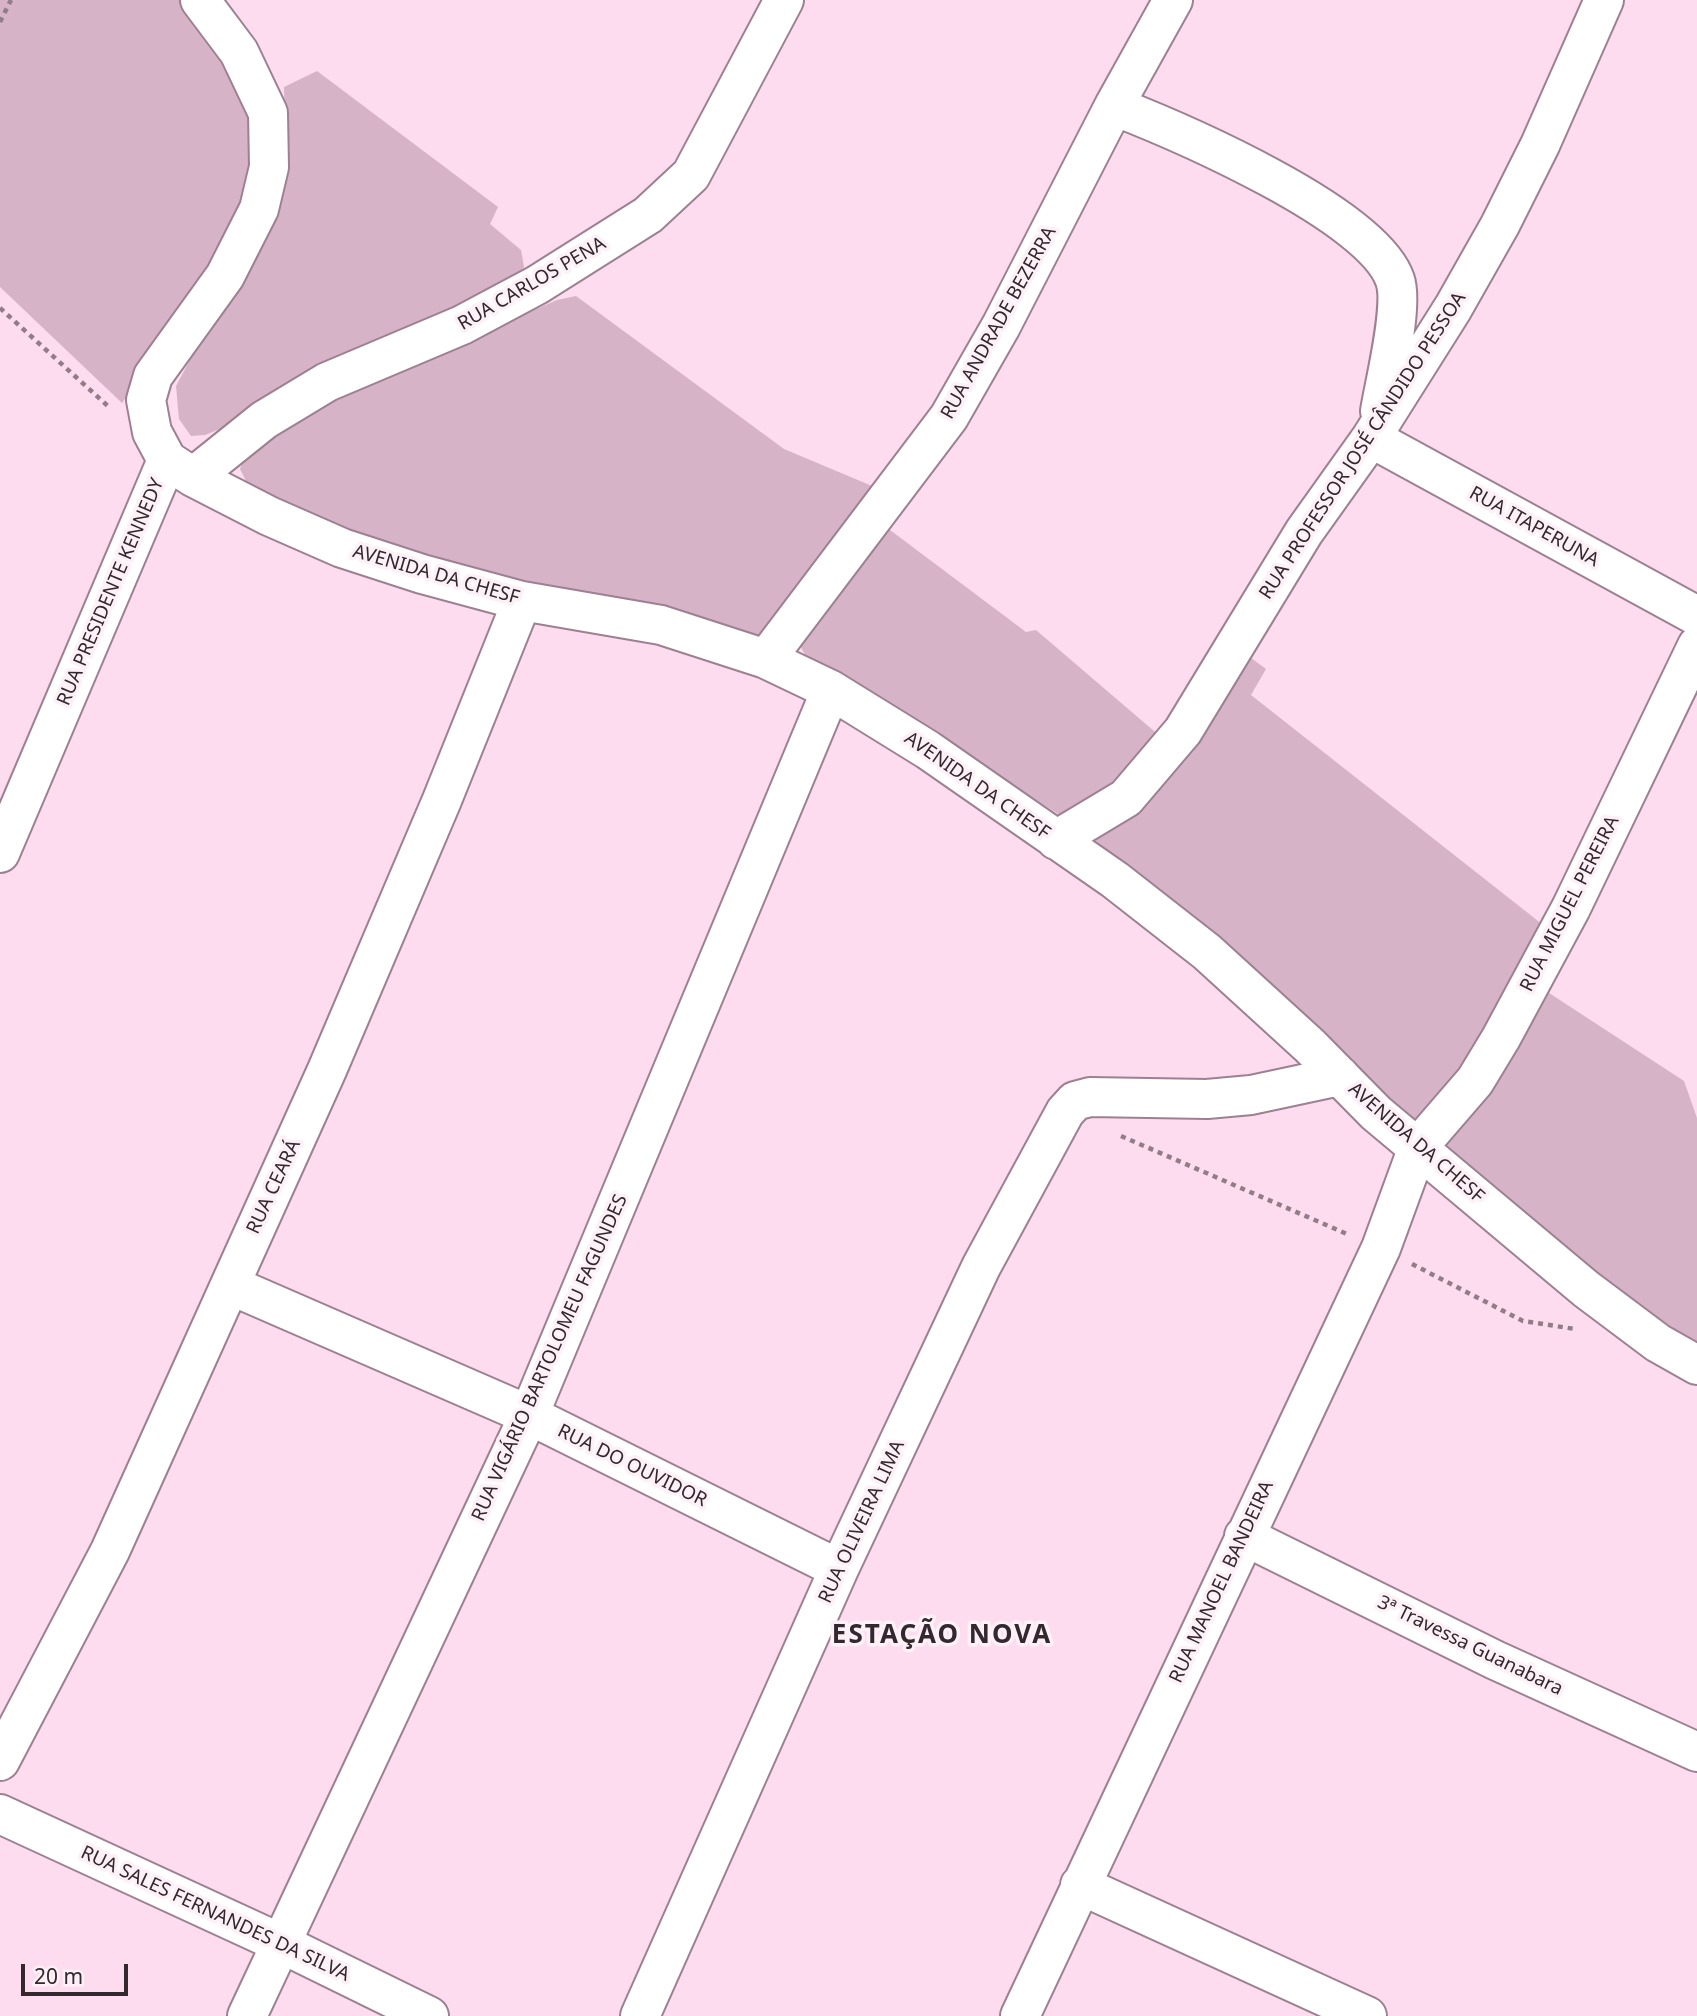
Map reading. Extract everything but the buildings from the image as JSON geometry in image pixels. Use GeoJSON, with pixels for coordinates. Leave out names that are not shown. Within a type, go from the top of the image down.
{"type":"FeatureCollection","features":[{"type":"Feature","properties":{"kind":"street","name":"RUA PRESIDENTE KENNEDY"},"geometry":{"type":"LineString","coordinates":[[0,853],[180,469],[152,432],[146,400],[153,376],[225,276],[259,209],[269,167],[268,113],[239,52],[200,0]]}},
{"type":"Feature","properties":{"kind":"street","name":"RUA CARLOS PENA"},"geometry":{"type":"LineString","coordinates":[[180,469],[327,382],[462,325],[537,285],[648,215],[691,175],[784,0]]}},
{"type":"Feature","properties":{"kind":"street","name":"RUA ANDRADE BEZERRA"},"geometry":{"type":"LineString","coordinates":[[766,659],[949,417],[1001,326],[1114,106],[1173,0]]}},
{"type":"Feature","properties":{"kind":"street","name":"RUA PROFESSOR JOSÉ CÂNDIDO PESSOA"},"geometry":{"type":"LineString","coordinates":[[1056,840],[1126,798],[1183,731],[1304,532],[1374,431],[1453,308],[1500,225],[1540,145],[1604,0]]}},
{"type":"Feature","properties":{"kind":"street"},"geometry":{"type":"LineString","coordinates":[[1114,106],[1173,129],[1296,191],[1356,234],[1387,263],[1396,282],[1396,319],[1374,431]]}},
{"type":"Feature","properties":{"kind":"street","name":"RUA ITAPERUNA"},"geometry":{"type":"LineString","coordinates":[[1374,431],[1697,617]]}},
{"type":"Feature","properties":{"kind":"street","name":"AVENIDA DA CHESF"},"geometry":{"type":"LineString","coordinates":[[180,469],[342,548],[422,574],[522,601],[661,625],[766,659],[831,690],[928,750],[1115,880],[1207,952],[1376,1113],[1586,1289],[1658,1343],[1697,1365]]}},
{"type":"Feature","properties":{"kind":"street","name":"RUA CEARÁ"},"geometry":{"type":"LineString","coordinates":[[0,1761],[110,1551],[327,1070],[442,800],[522,601]]}},
{"type":"Feature","properties":{"kind":"street","name":"RUA MIGUEL PEREIRA"},"geometry":{"type":"LineString","coordinates":[[1418,1147],[1475,1081],[1513,1017],[1571,908],[1697,646]]}},
{"type":"Feature","properties":{"kind":"street","name":"RUA VIGÁRIO BARTOLOMEU FAGUNDES"},"geometry":{"type":"LineString","coordinates":[[247,2016],[529,1415],[831,690]]}},
{"type":"Feature","properties":{"kind":"street","name":"RUA OLIVEIRA LIMA"},"geometry":{"type":"LineString","coordinates":[[640,2016],[839,1569],[981,1267],[1065,1112],[1075,1101],[1090,1097],[1207,1099],[1251,1095],[1340,1076]]}},
{"type":"Feature","properties":{"kind":"street","name":"RUA MANOEL BANDEIRA"},"geometry":{"type":"LineString","coordinates":[[1020,2016],[1381,1248],[1418,1147]]}},
{"type":"Feature","properties":{"kind":"street","name":"RUA DO OUVIDOR"},"geometry":{"type":"LineString","coordinates":[[230,1284],[529,1415],[839,1569]]}},
{"type":"Feature","properties":{"kind":"street","name":"3ª Travessa Guanabara"},"geometry":{"type":"LineString","coordinates":[[1244,1536],[1495,1660],[1697,1752]]}},
{"type":"Feature","properties":{"kind":"street","name":"RUA SALES FERNANDES DA SILVA"},"geometry":{"type":"LineString","coordinates":[[0,1814],[280,1943],[429,2016]]}},
{"type":"Feature","properties":{"kind":"street"},"geometry":{"type":"LineString","coordinates":[[1080,1885],[1367,2016]]}},
{"type":"Feature","properties":{"kind":"path"},"geometry":{"type":"LineString","coordinates":[[0,22],[11,0]]}},
{"type":"Feature","properties":{"kind":"path"},"geometry":{"type":"LineString","coordinates":[[0,308],[118,416]]}},
{"type":"Feature","properties":{"kind":"shaded area"},"geometry":{"type":"Polygon","coordinates":[[[0,0],[181,0],[201,17],[259,112],[259,193],[172,331],[122,403],[0,287],[0,0]]]}},
{"type":"Feature","properties":{"kind":"shaded area"},"geometry":{"type":"Polygon","coordinates":[[[317,71],[498,207],[490,224],[521,250],[524,267],[514,284],[252,416],[205,435],[191,436],[179,419],[176,386],[260,229],[285,122],[284,87],[317,71]]]}},
{"type":"Feature","properties":{"kind":"shaded area"},"geometry":{"type":"Polygon","coordinates":[[[576,296],[784,449],[884,491],[767,645],[358,539],[247,483],[240,469],[247,451],[285,420],[557,300],[576,296]]]}},
{"type":"Feature","properties":{"kind":"shaded area"},"geometry":{"type":"Polygon","coordinates":[[[886,527],[1026,632],[1036,630],[1161,737],[1134,775],[1074,816],[1058,814],[917,723],[810,664],[798,642],[886,527]]]}},
{"type":"Feature","properties":{"kind":"shaded area"},"geometry":{"type":"Polygon","coordinates":[[[1247,655],[1266,669],[1251,695],[1552,932],[1464,1086],[1409,1126],[1101,852],[1095,838],[1247,655]]]}},
{"type":"Feature","properties":{"kind":"shaded area"},"geometry":{"type":"Polygon","coordinates":[[[1546,991],[1684,1081],[1697,1118],[1697,1351],[1437,1146],[1546,991]]]}},
{"type":"Feature","properties":{"kind":"district","name":"ESTAÇÃO NOVA"},"geometry":{"type":"Point","coordinates":[942,1636]}}]}
